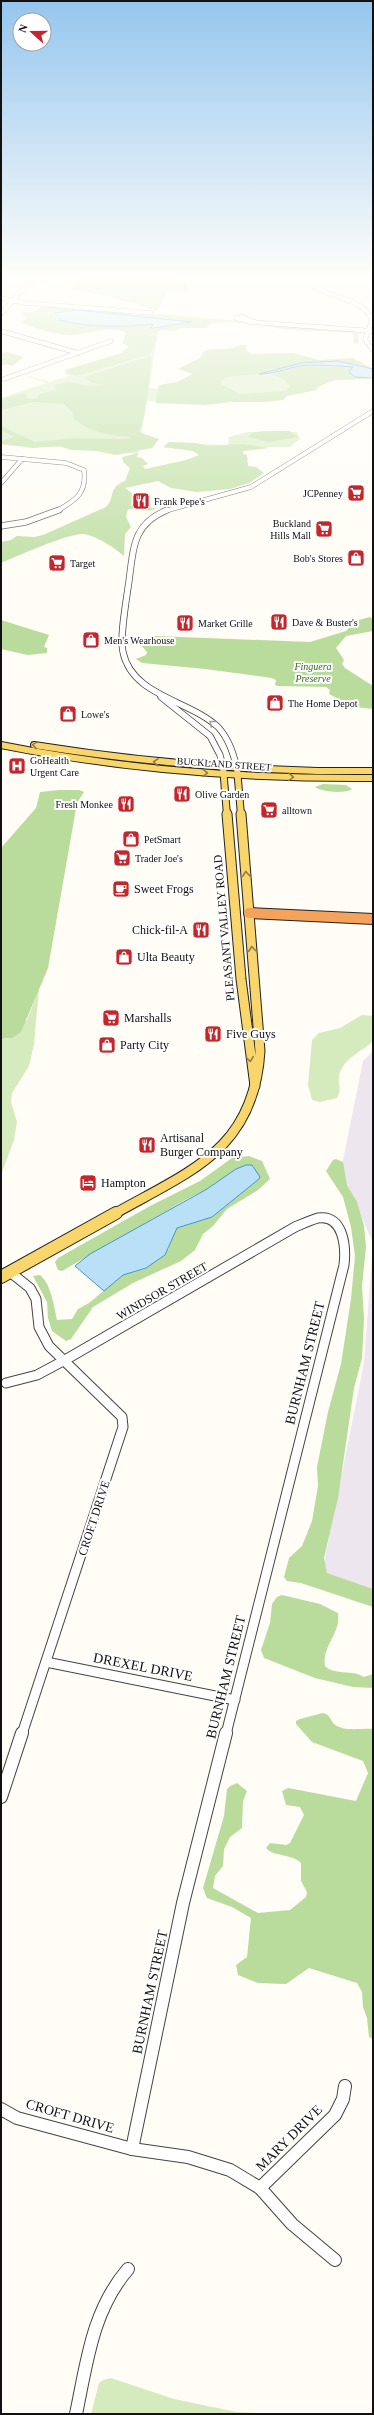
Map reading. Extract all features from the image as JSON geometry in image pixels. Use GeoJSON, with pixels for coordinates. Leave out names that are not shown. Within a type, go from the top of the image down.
{"type":"FeatureCollection","features":[{"type":"Feature","properties":{"kind":"highway"},"geometry":{"type":"LineString","coordinates":[[249,912],[373,919]]}},
{"type":"Feature","properties":{"kind":"main road","name":"BUCKLAND STREET"},"geometry":{"type":"LineString","coordinates":[[1,739],[144,761],[223,770],[361,774],[373,778]]}},
{"type":"Feature","properties":{"kind":"main road","name":"BUCKLAND STREET"},"geometry":{"type":"LineString","coordinates":[[1,745],[142,768],[223,770]]}},
{"type":"Feature","properties":{"kind":"main road"},"geometry":{"type":"LineString","coordinates":[[62,756],[69,750]]}},
{"type":"Feature","properties":{"kind":"main road","name":"PLEASANT VALLEY ROAD"},"geometry":{"type":"LineString","coordinates":[[223,770],[242,989],[255,1086]]}},
{"type":"Feature","properties":{"kind":"main road","name":"BUCKLAND STREET"},"geometry":{"type":"LineString","coordinates":[[361,774],[373,770]]}},
{"type":"Feature","properties":{"kind":"main road","name":"PLEASANT VALLEY ROAD"},"geometry":{"type":"LineString","coordinates":[[6,1275],[178,1179],[210,1158],[228,1141],[242,1122],[250,1105],[260,1071],[260,1051],[237,771]]}},
{"type":"Feature","properties":{"kind":"main road"},"geometry":{"type":"LineString","coordinates":[[229,836],[243,839]]}},
{"type":"Feature","properties":{"kind":"main road"},"geometry":{"type":"LineString","coordinates":[[236,912],[249,912]]}},
{"type":"Feature","properties":{"kind":"main road"},"geometry":{"type":"LineString","coordinates":[[242,989],[255,989]]}},
{"type":"Feature","properties":{"kind":"street"},"geometry":{"type":"LineString","coordinates":[[223,770],[220,752],[211,736],[196,722],[165,702],[161,696],[136,676],[127,663],[123,651],[136,537],[142,526],[154,516],[170,509],[230,496],[251,487],[373,411]]}},
{"type":"Feature","properties":{"kind":"street"},"geometry":{"type":"LineString","coordinates":[[1,457],[76,466],[84,470],[86,475],[84,488],[78,499],[65,507],[20,523],[1,526]]}},
{"type":"Feature","properties":{"kind":"street"},"geometry":{"type":"LineString","coordinates":[[2,482],[22,459]]}},
{"type":"Feature","properties":{"kind":"street"},"geometry":{"type":"LineString","coordinates":[[161,696],[173,699],[217,727],[230,744],[237,771]]}},
{"type":"Feature","properties":{"kind":"street","name":"WINDSOR STREET"},"geometry":{"type":"LineString","coordinates":[[6,1384],[37,1375],[66,1360],[295,1227],[319,1218],[329,1219]]}},
{"type":"Feature","properties":{"kind":"street","name":"BURNHAM STREET"},"geometry":{"type":"LineString","coordinates":[[132,2149],[183,1903],[344,1265],[346,1242],[342,1231],[329,1219]]}},
{"type":"Feature","properties":{"kind":"street","name":"CROFT DRIVE"},"geometry":{"type":"LineString","coordinates":[[1,1797],[123,1427],[122,1417],[66,1360],[49,1346],[42,1336],[36,1299],[30,1288],[6,1275]]}},
{"type":"Feature","properties":{"kind":"street","name":"DREXEL DRIVE"},"geometry":{"type":"LineString","coordinates":[[46,1662],[235,1700]]}},
{"type":"Feature","properties":{"kind":"street","name":"MARY DRIVE"},"geometry":{"type":"LineString","coordinates":[[260,2188],[334,2115],[343,2100],[345,2086]]}},
{"type":"Feature","properties":{"kind":"street","name":"CROFT DRIVE"},"geometry":{"type":"LineString","coordinates":[[1,2109],[17,2118],[132,2149],[209,2162],[230,2170],[260,2188],[292,2224],[335,2260]]}},
{"type":"Feature","properties":{"kind":"street"},"geometry":{"type":"LineString","coordinates":[[76,2414],[98,2315],[108,2293],[128,2269]]}},
{"type":"Feature","properties":{"kind":"shaded area"},"geometry":{"type":"Polygon","coordinates":[[[373,1051],[373,1243],[341,1170],[363,1061],[373,1051]]]}},
{"type":"Feature","properties":{"kind":"shaded area"},"geometry":{"type":"Polygon","coordinates":[[[373,1243],[373,1590],[322,1573],[364,1363],[373,1243]]]}},
{"type":"Feature","properties":{"kind":"green space"},"geometry":{"type":"Polygon","coordinates":[[[23,391],[298,391],[198,401],[147,401],[138,454],[1,442],[1,398],[23,391]]]}},
{"type":"Feature","properties":{"kind":"green space"},"geometry":{"type":"Polygon","coordinates":[[[53,391],[148,391],[139,432],[159,439],[152,448],[116,455],[96,451],[71,450],[60,446],[33,448],[1,444],[1,441],[14,437],[1,430],[1,426],[35,442],[76,438],[127,439],[130,437],[107,434],[86,427],[73,418],[73,413],[64,404],[34,402],[1,410],[1,399],[24,393],[28,399],[37,398],[39,394],[53,391]]]}},
{"type":"Feature","properties":{"kind":"green space"},"geometry":{"type":"Polygon","coordinates":[[[158,391],[234,391],[240,394],[285,391],[314,391],[287,396],[283,400],[266,402],[231,402],[205,405],[156,403],[158,391]]]}},
{"type":"Feature","properties":{"kind":"green space"},"geometry":{"type":"Polygon","coordinates":[[[289,431],[298,437],[269,442],[248,437],[254,432],[289,431]]]}},
{"type":"Feature","properties":{"kind":"green space"},"geometry":{"type":"Polygon","coordinates":[[[247,432],[297,432],[300,439],[290,447],[236,447],[237,458],[248,458],[246,463],[208,458],[197,448],[164,448],[170,443],[228,445],[229,437],[247,432]]]}},
{"type":"Feature","properties":{"kind":"green space"},"geometry":{"type":"Polygon","coordinates":[[[169,442],[196,443],[209,446],[243,444],[269,448],[243,451],[243,454],[247,455],[248,466],[256,467],[264,473],[249,483],[230,489],[197,492],[171,488],[158,481],[125,488],[132,493],[131,506],[157,508],[149,511],[144,508],[128,509],[126,517],[131,527],[125,534],[124,556],[106,543],[84,534],[55,541],[1,563],[1,542],[11,540],[17,536],[34,537],[43,535],[106,507],[111,500],[116,487],[125,481],[130,468],[123,462],[122,457],[139,453],[137,457],[142,458],[148,464],[143,466],[145,469],[186,460],[199,455],[193,451],[163,447],[169,442]]]}},
{"type":"Feature","properties":{"kind":"green space","name":"Finguera Preserve"},"geometry":{"type":"Polygon","coordinates":[[[370,617],[373,619],[373,631],[346,636],[336,648],[344,660],[342,664],[345,668],[373,686],[373,709],[346,706],[344,702],[329,694],[330,690],[326,687],[277,686],[275,685],[276,680],[272,678],[205,669],[142,663],[136,659],[146,655],[147,652],[141,645],[155,636],[310,642],[346,631],[355,621],[370,617]]]}},
{"type":"Feature","properties":{"kind":"green space"},"geometry":{"type":"Polygon","coordinates":[[[1,620],[49,635],[44,647],[47,648],[47,653],[28,655],[1,649],[1,620]]]}},
{"type":"Feature","properties":{"kind":"green space"},"geometry":{"type":"Polygon","coordinates":[[[323,784],[346,785],[352,789],[345,792],[334,792],[315,787],[323,784]]]}},
{"type":"Feature","properties":{"kind":"green space"},"geometry":{"type":"Polygon","coordinates":[[[79,790],[84,792],[77,803],[48,968],[21,1032],[12,1038],[1,1039],[1,848],[36,808],[40,792],[79,790]]]}},
{"type":"Feature","properties":{"kind":"green space"},"geometry":{"type":"Polygon","coordinates":[[[39,989],[34,1044],[29,1066],[12,1093],[11,1102],[17,1122],[14,1140],[1,1175],[1,1039],[8,1039],[27,1020],[39,989]]]}},
{"type":"Feature","properties":{"kind":"green space"},"geometry":{"type":"Polygon","coordinates":[[[362,1015],[373,1016],[373,1041],[348,1060],[344,1065],[339,1077],[340,1090],[337,1098],[320,1102],[312,1100],[308,1085],[312,1040],[319,1033],[340,1028],[362,1015]]]}},
{"type":"Feature","properties":{"kind":"green space"},"geometry":{"type":"Polygon","coordinates":[[[249,1156],[262,1161],[270,1179],[258,1190],[227,1209],[213,1226],[203,1234],[195,1250],[181,1261],[133,1283],[93,1307],[71,1339],[66,1341],[52,1331],[48,1318],[47,1302],[33,1276],[40,1275],[47,1284],[52,1296],[57,1320],[72,1319],[78,1309],[89,1303],[123,1275],[146,1268],[168,1250],[174,1232],[178,1227],[212,1217],[259,1179],[253,1165],[236,1169],[207,1189],[62,1271],[58,1270],[55,1262],[58,1258],[150,1206],[200,1181],[232,1158],[249,1156]]]}},
{"type":"Feature","properties":{"kind":"green space"},"geometry":{"type":"Polygon","coordinates":[[[336,1159],[343,1162],[347,1185],[357,1202],[364,1226],[366,1247],[362,1286],[364,1319],[362,1358],[354,1388],[338,1498],[324,1558],[327,1573],[373,1589],[373,1607],[301,1583],[287,1581],[284,1577],[289,1558],[302,1546],[312,1521],[318,1486],[317,1467],[328,1412],[341,1364],[351,1299],[355,1256],[351,1227],[343,1197],[326,1171],[333,1160],[336,1159]]]}},
{"type":"Feature","properties":{"kind":"green space"},"geometry":{"type":"Polygon","coordinates":[[[282,1595],[320,1604],[338,1613],[337,1627],[326,1652],[325,1666],[334,1671],[354,1673],[364,1677],[373,1674],[373,1688],[353,1687],[315,1678],[264,1658],[261,1650],[270,1623],[272,1604],[277,1597],[282,1595]]]}},
{"type":"Feature","properties":{"kind":"green space"},"geometry":{"type":"Polygon","coordinates":[[[323,1713],[329,1716],[334,1724],[342,1728],[373,1729],[373,2039],[369,2037],[367,2018],[363,2007],[362,1992],[357,1983],[309,1968],[286,1984],[258,1983],[238,1975],[236,1965],[247,1957],[251,1918],[232,1907],[207,1898],[203,1888],[224,1816],[227,1789],[237,1783],[247,1791],[243,1801],[242,1828],[230,1837],[224,1849],[223,1866],[215,1876],[213,1888],[258,1913],[290,1910],[306,1897],[307,1892],[301,1881],[301,1863],[292,1858],[273,1853],[266,1848],[270,1843],[286,1845],[290,1843],[304,1815],[300,1807],[286,1805],[282,1791],[288,1788],[356,1801],[368,1773],[363,1761],[312,1742],[296,1724],[296,1721],[300,1719],[323,1713]]]}},
{"type":"Feature","properties":{"kind":"green space"},"geometry":{"type":"Polygon","coordinates":[[[111,2378],[174,2399],[237,2412],[271,2414],[91,2414],[99,2383],[103,2380],[111,2378]]]}},
{"type":"Feature","properties":{"kind":"water"},"geometry":{"type":"Polygon","coordinates":[[[246,1165],[252,1165],[260,1177],[259,1179],[212,1217],[177,1228],[165,1255],[146,1268],[123,1275],[104,1291],[75,1266],[90,1254],[207,1189],[236,1169],[246,1165]]]}},
{"type":"Feature","properties":{"kind":"place","name":"JCPenney"},"geometry":{"type":"Point","coordinates":[356,493]}},
{"type":"Feature","properties":{"kind":"place","name":"Frank Pepe's"},"geometry":{"type":"Point","coordinates":[141,501]}},
{"type":"Feature","properties":{"kind":"place","name":"Buckland Hills Mall"},"geometry":{"type":"Point","coordinates":[324,529]}},
{"type":"Feature","properties":{"kind":"place","name":"Bob's Stores"},"geometry":{"type":"Point","coordinates":[356,558]}},
{"type":"Feature","properties":{"kind":"place","name":"Target"},"geometry":{"type":"Point","coordinates":[57,563]}},
{"type":"Feature","properties":{"kind":"place","name":"Dave & Buster's"},"geometry":{"type":"Point","coordinates":[279,622]}},
{"type":"Feature","properties":{"kind":"place","name":"Market Grille"},"geometry":{"type":"Point","coordinates":[185,623]}},
{"type":"Feature","properties":{"kind":"place","name":"Men's Wearhouse"},"geometry":{"type":"Point","coordinates":[91,640]}},
{"type":"Feature","properties":{"kind":"place","name":"The Home Depot"},"geometry":{"type":"Point","coordinates":[275,703]}},
{"type":"Feature","properties":{"kind":"place","name":"Lowe's"},"geometry":{"type":"Point","coordinates":[68,714]}},
{"type":"Feature","properties":{"kind":"place","name":"GoHealth Urgent Care"},"geometry":{"type":"Point","coordinates":[17,766]}},
{"type":"Feature","properties":{"kind":"place","name":"Olive Garden"},"geometry":{"type":"Point","coordinates":[182,794]}},
{"type":"Feature","properties":{"kind":"place","name":"Fresh Monkee"},"geometry":{"type":"Point","coordinates":[126,804]}},
{"type":"Feature","properties":{"kind":"place","name":"alltown"},"geometry":{"type":"Point","coordinates":[269,810]}},
{"type":"Feature","properties":{"kind":"place","name":"PetSmart"},"geometry":{"type":"Point","coordinates":[131,839]}},
{"type":"Feature","properties":{"kind":"place","name":"Trader Joe's"},"geometry":{"type":"Point","coordinates":[122,858]}},
{"type":"Feature","properties":{"kind":"place","name":"Sweet Frogs"},"geometry":{"type":"Point","coordinates":[121,889]}},
{"type":"Feature","properties":{"kind":"place","name":"Chick-fil-A"},"geometry":{"type":"Point","coordinates":[201,930]}},
{"type":"Feature","properties":{"kind":"place","name":"Ulta Beauty"},"geometry":{"type":"Point","coordinates":[124,957]}},
{"type":"Feature","properties":{"kind":"place","name":"Marshalls"},"geometry":{"type":"Point","coordinates":[111,1018]}},
{"type":"Feature","properties":{"kind":"place","name":"Five Guys"},"geometry":{"type":"Point","coordinates":[213,1034]}},
{"type":"Feature","properties":{"kind":"place","name":"Party City"},"geometry":{"type":"Point","coordinates":[107,1045]}},
{"type":"Feature","properties":{"kind":"place","name":"Artisanal Burger Company"},"geometry":{"type":"Point","coordinates":[147,1145]}},
{"type":"Feature","properties":{"kind":"place","name":"Hampton"},"geometry":{"type":"Point","coordinates":[88,1183]}}]}
